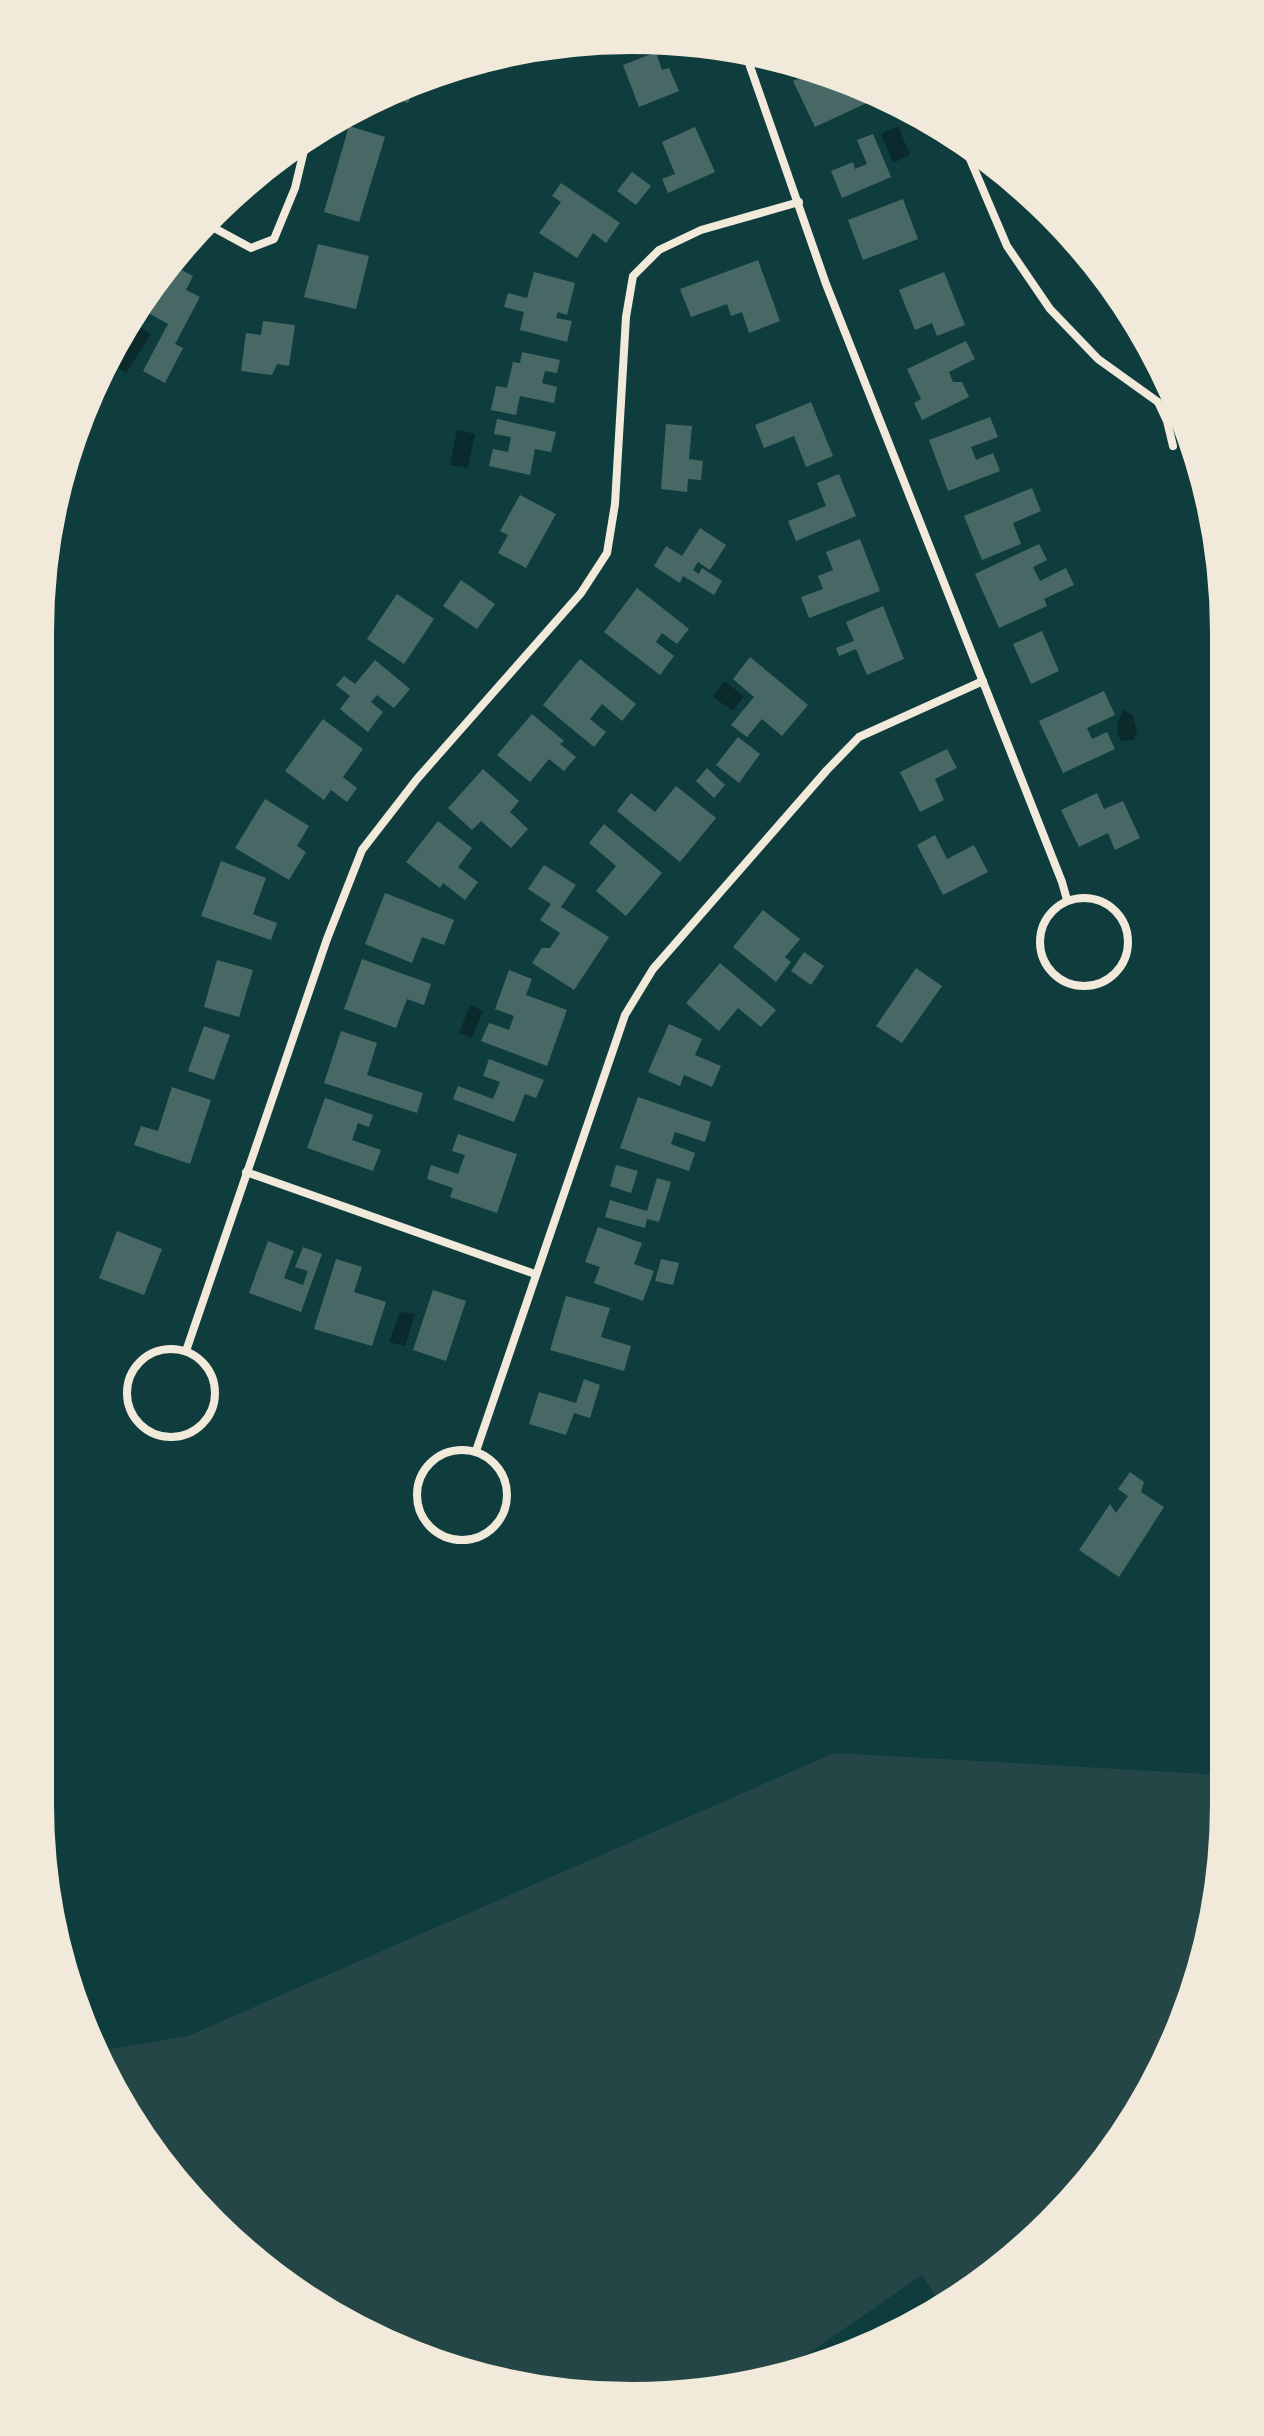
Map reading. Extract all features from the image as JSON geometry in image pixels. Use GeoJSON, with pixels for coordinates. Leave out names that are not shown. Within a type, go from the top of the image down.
{"type":"FeatureCollection","features":[{"type":"Feature","properties":{"kind":"street"},"geometry":{"type":"LineString","coordinates":[[749,64],[826,284],[1067,900]]}},
{"type":"Feature","properties":{"kind":"street"},"geometry":{"type":"LineString","coordinates":[[216,229],[251,248],[274,239],[295,188],[303,155]]}},
{"type":"Feature","properties":{"kind":"street"},"geometry":{"type":"LineString","coordinates":[[971,162],[1007,246],[1050,309],[1098,359],[1158,402],[1173,446]]}},
{"type":"Feature","properties":{"kind":"street"},"geometry":{"type":"LineString","coordinates":[[186,1351],[327,939],[362,850],[417,779],[581,593],[607,553],[615,504],[626,317],[633,276],[659,250],[701,230],[799,202]]}},
{"type":"Feature","properties":{"kind":"street"},"geometry":{"type":"LineString","coordinates":[[476,1451],[625,1015],[653,969],[859,737],[983,681]]}},
{"type":"Feature","properties":{"kind":"street"},"geometry":{"type":"LineString","coordinates":[[1084,897],[1101,900],[1116,910],[1125,925],[1128,942],[1125,959],[1115,973],[1100,983],[1083,986],[1066,983],[1052,973],[1042,958],[1039,941],[1043,924],[1053,910],[1067,900],[1084,897]]}},
{"type":"Feature","properties":{"kind":"street"},"geometry":{"type":"LineString","coordinates":[[246,1172],[535,1274]]}},
{"type":"Feature","properties":{"kind":"street"},"geometry":{"type":"LineString","coordinates":[[169,1348],[186,1351],[201,1360],[212,1374],[216,1390],[213,1408],[204,1423],[190,1433],[170,1437],[156,1435],[141,1426],[131,1412],[127,1395],[129,1378],[138,1363],[152,1353],[169,1348]]}},
{"type":"Feature","properties":{"kind":"street"},"geometry":{"type":"LineString","coordinates":[[458,1449],[476,1451],[491,1460],[502,1474],[508,1491],[506,1509],[497,1524],[484,1536],[466,1541],[449,1539],[433,1531],[422,1517],[416,1500],[418,1482],[427,1466],[441,1455],[458,1449]]}},
{"type":"Feature","properties":{"kind":"shaded area"},"geometry":{"type":"Polygon","coordinates":[[[898,126],[910,155],[893,163],[881,134],[898,126]]]}},
{"type":"Feature","properties":{"kind":"shaded area"},"geometry":{"type":"Polygon","coordinates":[[[140,326],[151,334],[126,373],[116,367],[140,326]]]}},
{"type":"Feature","properties":{"kind":"shaded area"},"geometry":{"type":"Polygon","coordinates":[[[457,430],[475,434],[468,468],[450,465],[457,430]]]}},
{"type":"Feature","properties":{"kind":"shaded area"},"geometry":{"type":"Polygon","coordinates":[[[724,681],[744,696],[733,711],[713,697],[724,681]]]}},
{"type":"Feature","properties":{"kind":"shaded area"},"geometry":{"type":"Polygon","coordinates":[[[1123,710],[1133,715],[1137,732],[1133,740],[1122,741],[1117,730],[1123,710]]]}},
{"type":"Feature","properties":{"kind":"shaded area"},"geometry":{"type":"Polygon","coordinates":[[[470,1005],[483,1011],[472,1038],[459,1033],[470,1005]]]}},
{"type":"Feature","properties":{"kind":"shaded area"},"geometry":{"type":"Polygon","coordinates":[[[400,1312],[415,1314],[405,1346],[389,1342],[400,1312]]]}},
{"type":"Feature","properties":{"kind":"shaded area"},"geometry":{"type":"Polygon","coordinates":[[[834,1753],[1212,1774],[1207,1880],[1201,1917],[1181,1990],[1152,2061],[1092,2157],[1042,2214],[985,2264],[954,2286],[936,2297],[922,2275],[802,2358],[782,2364],[745,2373],[670,2383],[594,2383],[556,2379],[519,2373],[446,2353],[410,2340],[342,2306],[279,2264],[222,2214],[196,2186],[150,2126],[107,2050],[188,2036],[834,1753]]]}},
{"type":"Feature","properties":{"kind":"building"},"geometry":{"type":"Polygon","coordinates":[[[656,53],[662,70],[669,68],[679,91],[639,107],[623,65],[656,53]]]}},
{"type":"Feature","properties":{"kind":"building"},"geometry":{"type":"Polygon","coordinates":[[[800,78],[868,102],[815,127],[793,81],[800,78]]]}},
{"type":"Feature","properties":{"kind":"building"},"geometry":{"type":"Polygon","coordinates":[[[349,126],[385,137],[359,222],[324,212],[349,126]]]}},
{"type":"Feature","properties":{"kind":"building"},"geometry":{"type":"Polygon","coordinates":[[[695,127],[715,172],[668,193],[662,179],[675,174],[662,142],[695,127]]]}},
{"type":"Feature","properties":{"kind":"building"},"geometry":{"type":"Polygon","coordinates":[[[873,134],[891,177],[842,198],[831,171],[853,162],[855,169],[867,164],[857,140],[873,134]]]}},
{"type":"Feature","properties":{"kind":"building"},"geometry":{"type":"Polygon","coordinates":[[[632,172],[651,186],[636,205],[617,191],[632,172]]]}},
{"type":"Feature","properties":{"kind":"building"},"geometry":{"type":"Polygon","coordinates":[[[561,183],[620,223],[606,243],[593,233],[577,258],[539,233],[561,202],[552,196],[561,183]]]}},
{"type":"Feature","properties":{"kind":"building"},"geometry":{"type":"Polygon","coordinates":[[[903,199],[918,239],[863,260],[848,220],[903,199]]]}},
{"type":"Feature","properties":{"kind":"building"},"geometry":{"type":"Polygon","coordinates":[[[318,244],[369,256],[356,309],[304,297],[318,244]]]}},
{"type":"Feature","properties":{"kind":"building"},"geometry":{"type":"Polygon","coordinates":[[[758,260],[780,321],[749,333],[742,312],[731,316],[727,304],[691,317],[680,289],[758,260]]]}},
{"type":"Feature","properties":{"kind":"building"},"geometry":{"type":"Polygon","coordinates":[[[180,269],[193,276],[186,290],[200,297],[175,344],[183,348],[165,383],[143,371],[168,324],[148,313],[180,269]]]}},
{"type":"Feature","properties":{"kind":"building"},"geometry":{"type":"Polygon","coordinates":[[[534,272],[575,283],[567,315],[558,312],[556,318],[572,321],[567,342],[520,330],[524,312],[504,307],[508,293],[527,298],[534,272]]]}},
{"type":"Feature","properties":{"kind":"building"},"geometry":{"type":"Polygon","coordinates":[[[944,272],[965,325],[937,336],[932,323],[915,330],[899,290],[944,272]]]}},
{"type":"Feature","properties":{"kind":"building"},"geometry":{"type":"Polygon","coordinates":[[[263,321],[295,325],[289,366],[277,364],[272,375],[241,371],[246,333],[261,335],[263,321]]]}},
{"type":"Feature","properties":{"kind":"building"},"geometry":{"type":"Polygon","coordinates":[[[966,341],[975,359],[949,372],[953,382],[962,382],[969,397],[922,420],[914,403],[921,399],[907,369],[966,341]]]}},
{"type":"Feature","properties":{"kind":"building"},"geometry":{"type":"Polygon","coordinates":[[[522,352],[560,360],[557,373],[545,371],[542,383],[557,387],[554,403],[520,396],[516,415],[491,410],[496,386],[507,388],[513,362],[520,363],[522,352]]]}},
{"type":"Feature","properties":{"kind":"building"},"geometry":{"type":"Polygon","coordinates":[[[811,402],[833,456],[806,467],[794,436],[764,448],[755,425],[811,402]]]}},
{"type":"Feature","properties":{"kind":"building"},"geometry":{"type":"Polygon","coordinates":[[[990,417],[998,437],[971,447],[976,460],[993,453],[1000,471],[948,491],[929,440],[990,417]]]}},
{"type":"Feature","properties":{"kind":"building"},"geometry":{"type":"Polygon","coordinates":[[[497,419],[556,432],[551,452],[535,449],[530,475],[489,466],[493,449],[508,452],[511,437],[494,434],[497,419]]]}},
{"type":"Feature","properties":{"kind":"building"},"geometry":{"type":"Polygon","coordinates":[[[666,424],[692,426],[689,459],[703,461],[701,480],[688,479],[687,492],[661,489],[666,424]]]}},
{"type":"Feature","properties":{"kind":"building"},"geometry":{"type":"Polygon","coordinates":[[[839,474],[856,516],[796,541],[788,521],[826,506],[817,483],[839,474]]]}},
{"type":"Feature","properties":{"kind":"building"},"geometry":{"type":"Polygon","coordinates":[[[1032,488],[1041,511],[1013,523],[1021,544],[982,560],[964,516],[1032,488]]]}},
{"type":"Feature","properties":{"kind":"building"},"geometry":{"type":"Polygon","coordinates":[[[520,495],[556,514],[526,568],[498,553],[508,535],[500,531],[520,495]]]}},
{"type":"Feature","properties":{"kind":"building"},"geometry":{"type":"Polygon","coordinates":[[[700,528],[726,545],[710,570],[698,562],[693,570],[699,574],[702,568],[722,581],[714,595],[683,576],[680,583],[654,566],[666,546],[682,556],[700,528]]]}},
{"type":"Feature","properties":{"kind":"building"},"geometry":{"type":"Polygon","coordinates":[[[860,539],[880,591],[809,618],[801,597],[823,589],[818,576],[833,570],[826,552],[860,539]]]}},
{"type":"Feature","properties":{"kind":"building"},"geometry":{"type":"Polygon","coordinates":[[[1039,544],[1047,560],[1033,567],[1040,581],[1066,568],[1074,585],[1044,599],[1047,606],[999,628],[975,574],[1039,544]]]}},
{"type":"Feature","properties":{"kind":"building"},"geometry":{"type":"Polygon","coordinates":[[[461,580],[495,604],[477,629],[443,606],[461,580]]]}},
{"type":"Feature","properties":{"kind":"building"},"geometry":{"type":"Polygon","coordinates":[[[637,588],[689,629],[677,644],[662,633],[656,642],[674,656],[660,675],[604,632],[637,588]]]}},
{"type":"Feature","properties":{"kind":"building"},"geometry":{"type":"Polygon","coordinates":[[[397,594],[434,619],[404,664],[367,639],[397,594]]]}},
{"type":"Feature","properties":{"kind":"building"},"geometry":{"type":"Polygon","coordinates":[[[883,606],[904,659],[867,675],[856,649],[839,656],[836,648],[854,641],[846,622],[883,606]]]}},
{"type":"Feature","properties":{"kind":"building"},"geometry":{"type":"Polygon","coordinates":[[[1042,631],[1059,671],[1031,684],[1013,644],[1042,631]]]}},
{"type":"Feature","properties":{"kind":"building"},"geometry":{"type":"Polygon","coordinates":[[[750,657],[808,705],[782,736],[762,719],[747,737],[731,725],[754,697],[733,679],[750,657]]]}},
{"type":"Feature","properties":{"kind":"building"},"geometry":{"type":"Polygon","coordinates":[[[580,659],[636,704],[622,721],[602,704],[590,719],[606,732],[594,747],[543,705],[580,659]]]}},
{"type":"Feature","properties":{"kind":"building"},"geometry":{"type":"Polygon","coordinates":[[[375,660],[410,689],[394,708],[377,695],[371,702],[383,712],[368,732],[340,709],[350,696],[336,685],[344,676],[355,684],[375,660]]]}},
{"type":"Feature","properties":{"kind":"building"},"geometry":{"type":"Polygon","coordinates":[[[1104,691],[1115,715],[1087,728],[1092,739],[1107,732],[1115,749],[1063,773],[1039,721],[1104,691]]]}},
{"type":"Feature","properties":{"kind":"building"},"geometry":{"type":"Polygon","coordinates":[[[532,714],[564,741],[560,744],[576,757],[564,771],[549,759],[530,782],[497,755],[532,714]]]}},
{"type":"Feature","properties":{"kind":"building"},"geometry":{"type":"Polygon","coordinates":[[[323,719],[363,749],[343,777],[357,788],[347,802],[331,790],[324,800],[285,771],[323,719]]]}},
{"type":"Feature","properties":{"kind":"building"},"geometry":{"type":"Polygon","coordinates":[[[738,737],[760,754],[739,783],[716,765],[738,737]]]}},
{"type":"Feature","properties":{"kind":"building"},"geometry":{"type":"Polygon","coordinates":[[[947,749],[957,768],[935,779],[944,800],[920,812],[900,772],[947,749]]]}},
{"type":"Feature","properties":{"kind":"building"},"geometry":{"type":"Polygon","coordinates":[[[707,768],[725,785],[714,798],[696,781],[707,768]]]}},
{"type":"Feature","properties":{"kind":"building"},"geometry":{"type":"Polygon","coordinates":[[[483,769],[519,801],[510,812],[528,829],[511,848],[481,821],[472,830],[448,808],[483,769]]]}},
{"type":"Feature","properties":{"kind":"building"},"geometry":{"type":"Polygon","coordinates":[[[676,786],[716,818],[680,862],[617,811],[631,793],[655,812],[676,786]]]}},
{"type":"Feature","properties":{"kind":"building"},"geometry":{"type":"Polygon","coordinates":[[[1097,793],[1104,809],[1123,801],[1140,838],[1115,850],[1108,833],[1079,847],[1061,810],[1097,793]]]}},
{"type":"Feature","properties":{"kind":"building"},"geometry":{"type":"Polygon","coordinates":[[[265,799],[309,826],[297,846],[306,852],[289,880],[235,848],[265,799]]]}},
{"type":"Feature","properties":{"kind":"building"},"geometry":{"type":"Polygon","coordinates":[[[438,821],[472,848],[458,867],[478,882],[465,900],[443,883],[440,888],[406,862],[438,821]]]}},
{"type":"Feature","properties":{"kind":"building"},"geometry":{"type":"Polygon","coordinates":[[[604,824],[662,873],[626,916],[596,891],[616,866],[589,843],[604,824]]]}},
{"type":"Feature","properties":{"kind":"building"},"geometry":{"type":"Polygon","coordinates":[[[935,835],[947,859],[974,845],[988,872],[943,895],[917,845],[935,835]]]}},
{"type":"Feature","properties":{"kind":"building"},"geometry":{"type":"Polygon","coordinates":[[[221,861],[266,878],[253,914],[277,923],[271,940],[201,916],[221,861]]]}},
{"type":"Feature","properties":{"kind":"building"},"geometry":{"type":"Polygon","coordinates":[[[544,865],[576,885],[561,907],[609,937],[574,990],[532,963],[542,948],[550,948],[560,933],[540,920],[551,904],[528,889],[544,865]]]}},
{"type":"Feature","properties":{"kind":"building"},"geometry":{"type":"Polygon","coordinates":[[[385,893],[454,920],[444,945],[422,937],[412,963],[365,944],[385,893]]]}},
{"type":"Feature","properties":{"kind":"building"},"geometry":{"type":"Polygon","coordinates":[[[763,910],[800,939],[785,957],[791,962],[776,982],[733,947],[763,910]]]}},
{"type":"Feature","properties":{"kind":"building"},"geometry":{"type":"Polygon","coordinates":[[[804,952],[824,966],[811,985],[791,971],[804,952]]]}},
{"type":"Feature","properties":{"kind":"building"},"geometry":{"type":"Polygon","coordinates":[[[362,959],[431,984],[424,1005],[407,999],[396,1028],[344,1009],[362,959]]]}},
{"type":"Feature","properties":{"kind":"building"},"geometry":{"type":"Polygon","coordinates":[[[217,960],[253,970],[239,1017],[204,1007],[217,960]]]}},
{"type":"Feature","properties":{"kind":"building"},"geometry":{"type":"Polygon","coordinates":[[[720,963],[776,1010],[761,1027],[738,1008],[719,1031],[686,1003],[720,963]]]}},
{"type":"Feature","properties":{"kind":"building"},"geometry":{"type":"Polygon","coordinates":[[[916,968],[942,986],[902,1043],[876,1026],[916,968]]]}},
{"type":"Feature","properties":{"kind":"building"},"geometry":{"type":"Polygon","coordinates":[[[509,970],[532,979],[526,995],[567,1010],[547,1066],[481,1041],[489,1023],[509,1030],[514,1016],[495,1009],[509,970]]]}},
{"type":"Feature","properties":{"kind":"building"},"geometry":{"type":"Polygon","coordinates":[[[669,1024],[702,1039],[695,1055],[721,1066],[712,1087],[684,1075],[680,1086],[648,1072],[669,1024]]]}},
{"type":"Feature","properties":{"kind":"building"},"geometry":{"type":"Polygon","coordinates":[[[204,1026],[230,1035],[214,1080],[188,1071],[204,1026]]]}},
{"type":"Feature","properties":{"kind":"building"},"geometry":{"type":"Polygon","coordinates":[[[341,1031],[377,1043],[367,1075],[423,1093],[417,1113],[324,1083],[341,1031]]]}},
{"type":"Feature","properties":{"kind":"building"},"geometry":{"type":"Polygon","coordinates":[[[489,1059],[544,1080],[536,1098],[525,1094],[514,1122],[453,1099],[458,1086],[493,1099],[500,1082],[483,1076],[489,1059]]]}},
{"type":"Feature","properties":{"kind":"building"},"geometry":{"type":"Polygon","coordinates":[[[172,1087],[211,1100],[190,1164],[134,1145],[141,1126],[158,1131],[172,1087]]]}},
{"type":"Feature","properties":{"kind":"building"},"geometry":{"type":"Polygon","coordinates":[[[638,1097],[711,1122],[705,1142],[675,1132],[671,1144],[695,1153],[689,1171],[620,1148],[638,1097]]]}},
{"type":"Feature","properties":{"kind":"building"},"geometry":{"type":"Polygon","coordinates":[[[325,1098],[373,1115],[369,1127],[358,1123],[352,1140],[381,1150],[373,1171],[307,1148],[325,1098]]]}},
{"type":"Feature","properties":{"kind":"building"},"geometry":{"type":"Polygon","coordinates":[[[458,1134],[517,1154],[497,1213],[450,1197],[453,1188],[427,1179],[431,1165],[458,1174],[465,1155],[452,1151],[458,1134]]]}},
{"type":"Feature","properties":{"kind":"building"},"geometry":{"type":"Polygon","coordinates":[[[616,1165],[638,1171],[631,1193],[610,1186],[616,1165]]]}},
{"type":"Feature","properties":{"kind":"building"},"geometry":{"type":"Polygon","coordinates":[[[657,1178],[671,1182],[659,1222],[647,1219],[645,1228],[605,1217],[610,1200],[647,1211],[657,1178]]]}},
{"type":"Feature","properties":{"kind":"building"},"geometry":{"type":"Polygon","coordinates":[[[598,1227],[642,1243],[634,1264],[654,1271],[643,1301],[594,1283],[600,1267],[585,1262],[598,1227]]]}},
{"type":"Feature","properties":{"kind":"building"},"geometry":{"type":"Polygon","coordinates":[[[117,1231],[162,1249],[144,1295],[99,1278],[117,1231]]]}},
{"type":"Feature","properties":{"kind":"building"},"geometry":{"type":"Polygon","coordinates":[[[268,1241],[294,1251],[284,1278],[303,1285],[308,1271],[295,1267],[303,1247],[322,1254],[301,1312],[249,1293],[268,1241]]]}},
{"type":"Feature","properties":{"kind":"building"},"geometry":{"type":"Polygon","coordinates":[[[336,1259],[362,1267],[354,1292],[386,1302],[372,1346],[314,1329],[336,1259]]]}},
{"type":"Feature","properties":{"kind":"building"},"geometry":{"type":"Polygon","coordinates":[[[661,1259],[679,1263],[673,1285],[655,1281],[661,1259]]]}},
{"type":"Feature","properties":{"kind":"building"},"geometry":{"type":"Polygon","coordinates":[[[433,1290],[466,1301],[446,1361],[413,1350],[433,1290]]]}},
{"type":"Feature","properties":{"kind":"building"},"geometry":{"type":"Polygon","coordinates":[[[566,1296],[610,1308],[601,1337],[631,1346],[624,1371],[550,1350],[566,1296]]]}},
{"type":"Feature","properties":{"kind":"building"},"geometry":{"type":"Polygon","coordinates":[[[584,1379],[600,1385],[590,1418],[574,1413],[566,1435],[529,1424],[539,1392],[576,1403],[584,1379]]]}},
{"type":"Feature","properties":{"kind":"building"},"geometry":{"type":"Polygon","coordinates":[[[1130,1472],[1144,1482],[1141,1492],[1164,1507],[1119,1577],[1079,1550],[1110,1504],[1116,1513],[1128,1496],[1118,1489],[1130,1472]]]}}]}
